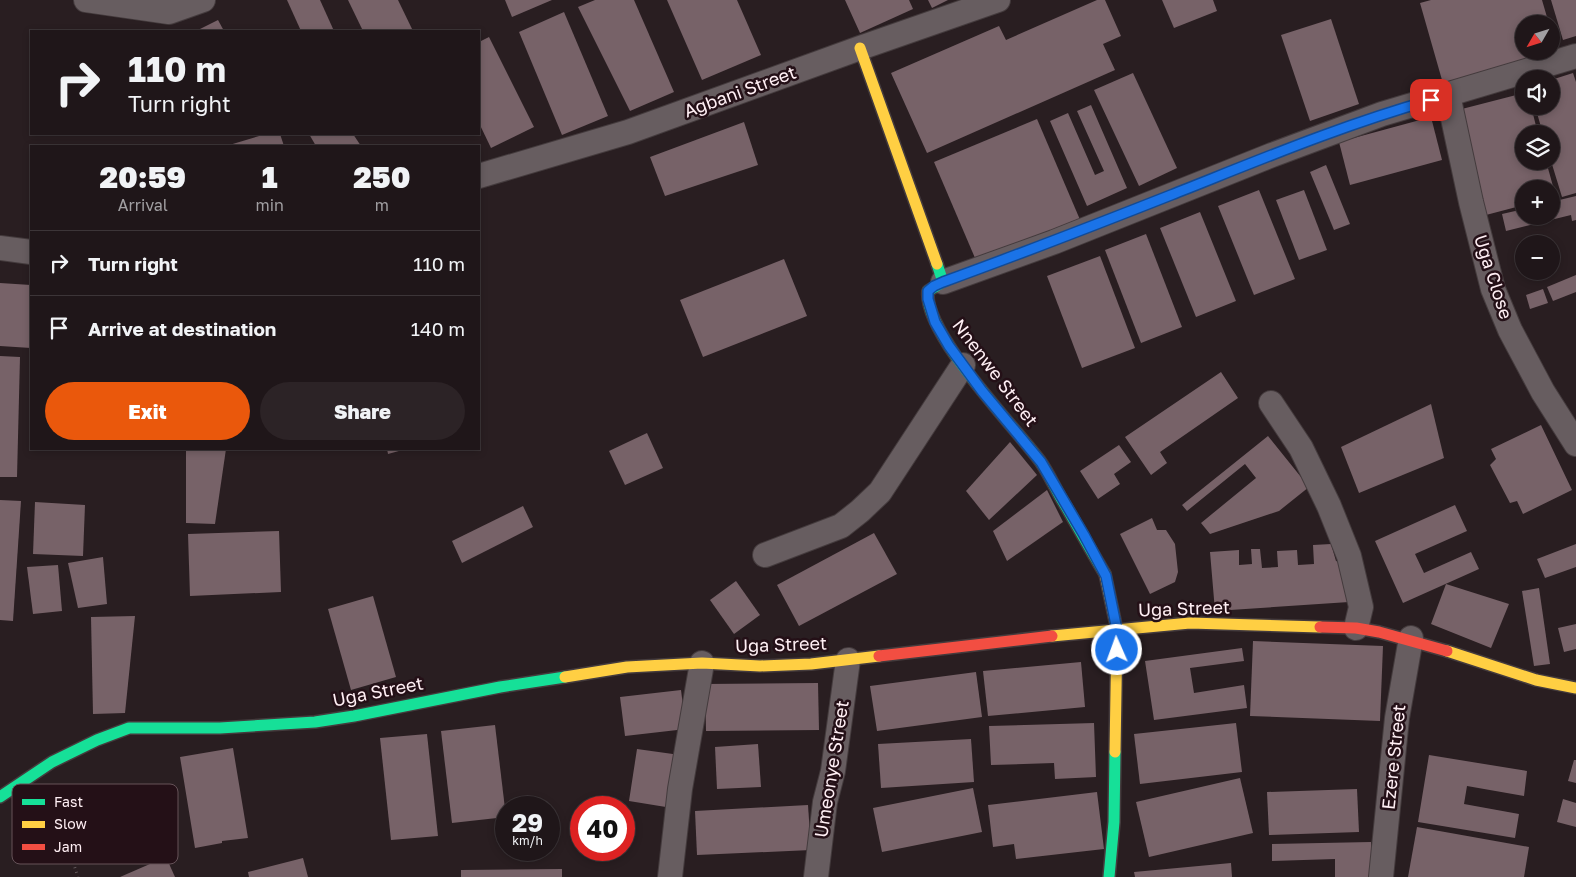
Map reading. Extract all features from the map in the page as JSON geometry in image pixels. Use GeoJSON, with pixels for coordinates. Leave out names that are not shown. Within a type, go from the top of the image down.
{"type":"FeatureCollection","features":[{"type":"Feature","properties":{"kind":"street"},"geometry":{"type":"LineString","coordinates":[[86,0],[169,12],[203,0]]}},
{"type":"Feature","properties":{"kind":"street","name":"Agbani Street"},"geometry":{"type":"LineString","coordinates":[[480,176],[628,132],[998,0]]}},
{"type":"Feature","properties":{"kind":"street"},"geometry":{"type":"LineString","coordinates":[[860,48],[943,282],[1054,242],[1281,151],[1382,114],[1576,56]]}},
{"type":"Feature","properties":{"kind":"street","name":"Uga Close"},"geometry":{"type":"LineString","coordinates":[[1448,95],[1471,202],[1493,289],[1515,339],[1543,392],[1576,444]]}},
{"type":"Feature","properties":{"kind":"street"},"geometry":{"type":"LineString","coordinates":[[0,248],[30,252]]}},
{"type":"Feature","properties":{"kind":"street","name":"Nnenwe Street"},"geometry":{"type":"LineString","coordinates":[[943,282],[928,291],[928,299],[935,322],[949,346],[982,391],[1041,462],[1106,576],[1117,630],[1114,822],[1109,877]]}},
{"type":"Feature","properties":{"kind":"street"},"geometry":{"type":"LineString","coordinates":[[766,555],[841,526],[880,492],[963,365]]}},
{"type":"Feature","properties":{"kind":"street"},"geometry":{"type":"LineString","coordinates":[[1272,403],[1301,448],[1329,506],[1349,556],[1361,608],[1356,628]]}},
{"type":"Feature","properties":{"kind":"street","name":"Uga Street"},"geometry":{"type":"LineString","coordinates":[[19,784],[52,762],[97,740],[130,728],[220,728],[315,722],[500,687],[627,667],[702,663],[760,666],[848,660],[1029,638],[1190,623],[1356,628],[1382,631],[1411,638],[1532,679],[1576,688]]}},
{"type":"Feature","properties":{"kind":"street","name":"Ezere Street"},"geometry":{"type":"LineString","coordinates":[[1381,877],[1396,718],[1411,638]]}},
{"type":"Feature","properties":{"kind":"street","name":"Umeonye Street"},"geometry":{"type":"LineString","coordinates":[[816,877],[825,802],[833,771],[848,660]]}},
{"type":"Feature","properties":{"kind":"street"},"geometry":{"type":"LineString","coordinates":[[670,877],[680,789],[702,663]]}},
{"type":"Feature","properties":{"kind":"street","name":"Uga Street"},"geometry":{"type":"LineString","coordinates":[[0,797],[12,789]]}},
{"type":"Feature","properties":{"kind":"path"},"geometry":{"type":"LineString","coordinates":[[40,770],[46,784]]}},
{"type":"Feature","properties":{"kind":"path"},"geometry":{"type":"LineString","coordinates":[[74,864],[78,877]]}},
{"type":"Feature","properties":{"kind":"building"},"geometry":{"type":"Polygon","coordinates":[[[287,0],[320,0],[334,30],[301,30],[287,0]]]}},
{"type":"Feature","properties":{"kind":"building"},"geometry":{"type":"Polygon","coordinates":[[[348,0],[398,0],[413,30],[363,30],[348,0]]]}},
{"type":"Feature","properties":{"kind":"building"},"geometry":{"type":"Polygon","coordinates":[[[505,0],[552,0],[512,17],[505,0]]]}},
{"type":"Feature","properties":{"kind":"building"},"geometry":{"type":"Polygon","coordinates":[[[595,0],[634,0],[674,92],[630,111],[578,7],[595,0]]]}},
{"type":"Feature","properties":{"kind":"building"},"geometry":{"type":"Polygon","coordinates":[[[667,0],[737,0],[761,55],[702,80],[667,0]]]}},
{"type":"Feature","properties":{"kind":"building"},"geometry":{"type":"Polygon","coordinates":[[[845,0],[909,0],[913,9],[860,33],[845,0]]]}},
{"type":"Feature","properties":{"kind":"building"},"geometry":{"type":"Polygon","coordinates":[[[928,0],[948,0],[932,8],[928,0]]]}},
{"type":"Feature","properties":{"kind":"building"},"geometry":{"type":"Polygon","coordinates":[[[1097,0],[1105,0],[1121,36],[1103,44],[1115,70],[927,153],[891,73],[999,26],[1006,40],[1097,0]]]}},
{"type":"Feature","properties":{"kind":"building"},"geometry":{"type":"Polygon","coordinates":[[[1162,0],[1213,0],[1217,11],[1174,28],[1162,0]]]}},
{"type":"Feature","properties":{"kind":"building"},"geometry":{"type":"Polygon","coordinates":[[[1431,0],[1542,0],[1546,15],[1515,15],[1515,60],[1537,60],[1444,87],[1420,3],[1431,0]]]}},
{"type":"Feature","properties":{"kind":"building"},"geometry":{"type":"Polygon","coordinates":[[[1551,0],[1576,0],[1576,36],[1563,40],[1560,30],[1560,15],[1556,15],[1551,0]]]}},
{"type":"Feature","properties":{"kind":"building"},"geometry":{"type":"Polygon","coordinates":[[[564,12],[608,116],[562,135],[519,32],[564,12]]]}},
{"type":"Feature","properties":{"kind":"building"},"geometry":{"type":"Polygon","coordinates":[[[1331,19],[1359,104],[1310,121],[1281,35],[1331,19]]]}},
{"type":"Feature","properties":{"kind":"building"},"geometry":{"type":"Polygon","coordinates":[[[218,20],[223,30],[198,30],[218,20]]]}},
{"type":"Feature","properties":{"kind":"building"},"geometry":{"type":"Polygon","coordinates":[[[489,37],[534,127],[491,148],[480,125],[480,42],[489,37]]]}},
{"type":"Feature","properties":{"kind":"building"},"geometry":{"type":"Polygon","coordinates":[[[1133,73],[1177,168],[1139,186],[1094,90],[1133,73]]]}},
{"type":"Feature","properties":{"kind":"building"},"geometry":{"type":"Polygon","coordinates":[[[1573,73],[1576,82],[1576,193],[1562,197],[1560,180],[1557,180],[1554,170],[1560,170],[1560,125],[1540,125],[1538,115],[1560,115],[1560,77],[1573,73]]]}},
{"type":"Feature","properties":{"kind":"building"},"geometry":{"type":"Polygon","coordinates":[[[1515,95],[1515,115],[1533,115],[1536,125],[1515,125],[1515,170],[1548,170],[1551,180],[1515,180],[1515,207],[1486,215],[1458,110],[1515,95]]]}},
{"type":"Feature","properties":{"kind":"building"},"geometry":{"type":"Polygon","coordinates":[[[1091,105],[1127,188],[1087,206],[1050,121],[1068,113],[1095,175],[1104,171],[1077,111],[1091,105]]]}},
{"type":"Feature","properties":{"kind":"building"},"geometry":{"type":"Polygon","coordinates":[[[1431,117],[1442,160],[1350,185],[1339,142],[1431,117]]]}},
{"type":"Feature","properties":{"kind":"building"},"geometry":{"type":"Polygon","coordinates":[[[1037,119],[1081,222],[978,265],[934,162],[1037,119]]]}},
{"type":"Feature","properties":{"kind":"building"},"geometry":{"type":"Polygon","coordinates":[[[744,122],[758,165],[665,196],[650,157],[744,122]]]}},
{"type":"Feature","properties":{"kind":"building"},"geometry":{"type":"Polygon","coordinates":[[[263,135],[280,135],[284,145],[229,145],[263,135]]]}},
{"type":"Feature","properties":{"kind":"building"},"geometry":{"type":"Polygon","coordinates":[[[310,135],[354,135],[360,145],[315,145],[310,135]]]}},
{"type":"Feature","properties":{"kind":"building"},"geometry":{"type":"Polygon","coordinates":[[[1326,165],[1350,224],[1334,230],[1310,172],[1326,165]]]}},
{"type":"Feature","properties":{"kind":"building"},"geometry":{"type":"Polygon","coordinates":[[[1259,190],[1295,279],[1254,295],[1218,206],[1259,190]]]}},
{"type":"Feature","properties":{"kind":"building"},"geometry":{"type":"Polygon","coordinates":[[[1304,190],[1327,250],[1299,260],[1276,200],[1304,190]]]}},
{"type":"Feature","properties":{"kind":"building"},"geometry":{"type":"Polygon","coordinates":[[[1576,196],[1576,220],[1572,221],[1571,215],[1560,218],[1560,200],[1576,196]]]}},
{"type":"Feature","properties":{"kind":"building"},"geometry":{"type":"Polygon","coordinates":[[[1515,211],[1515,225],[1530,225],[1506,231],[1502,214],[1515,211]]]}},
{"type":"Feature","properties":{"kind":"building"},"geometry":{"type":"Polygon","coordinates":[[[1200,212],[1236,301],[1196,317],[1160,228],[1200,212]]]}},
{"type":"Feature","properties":{"kind":"building"},"geometry":{"type":"Polygon","coordinates":[[[1146,234],[1182,327],[1141,343],[1105,250],[1146,234]]]}},
{"type":"Feature","properties":{"kind":"building"},"geometry":{"type":"Polygon","coordinates":[[[1100,256],[1135,348],[1082,368],[1047,276],[1100,256]]]}},
{"type":"Feature","properties":{"kind":"building"},"geometry":{"type":"Polygon","coordinates":[[[784,259],[807,316],[703,357],[680,300],[784,259]]]}},
{"type":"Feature","properties":{"kind":"building"},"geometry":{"type":"Polygon","coordinates":[[[1576,275],[1576,292],[1553,301],[1547,287],[1576,275]]]}},
{"type":"Feature","properties":{"kind":"building"},"geometry":{"type":"Polygon","coordinates":[[[0,283],[30,285],[30,348],[0,346],[0,283]]]}},
{"type":"Feature","properties":{"kind":"building"},"geometry":{"type":"Polygon","coordinates":[[[1543,289],[1548,303],[1530,309],[1526,295],[1543,289]]]}},
{"type":"Feature","properties":{"kind":"building"},"geometry":{"type":"Polygon","coordinates":[[[0,356],[20,357],[17,477],[0,477],[0,356]]]}},
{"type":"Feature","properties":{"kind":"building"},"geometry":{"type":"Polygon","coordinates":[[[1221,372],[1238,398],[1160,452],[1167,463],[1151,475],[1125,437],[1221,372]]]}},
{"type":"Feature","properties":{"kind":"building"},"geometry":{"type":"Polygon","coordinates":[[[1431,404],[1444,458],[1359,493],[1341,447],[1431,404]]]}},
{"type":"Feature","properties":{"kind":"building"},"geometry":{"type":"Polygon","coordinates":[[[1541,425],[1572,490],[1523,514],[1517,501],[1510,503],[1490,465],[1496,459],[1491,449],[1541,425]]]}},
{"type":"Feature","properties":{"kind":"building"},"geometry":{"type":"Polygon","coordinates":[[[647,433],[663,468],[625,485],[609,451],[647,433]]]}},
{"type":"Feature","properties":{"kind":"building"},"geometry":{"type":"Polygon","coordinates":[[[1268,436],[1309,487],[1279,511],[1210,534],[1201,523],[1256,478],[1245,464],[1187,511],[1182,505],[1268,436]]]}},
{"type":"Feature","properties":{"kind":"building"},"geometry":{"type":"Polygon","coordinates":[[[1010,442],[1037,475],[989,520],[966,491],[1010,442]]]}},
{"type":"Feature","properties":{"kind":"building"},"geometry":{"type":"Polygon","coordinates":[[[1119,445],[1131,462],[1114,474],[1120,484],[1098,499],[1080,471],[1119,445]]]}},
{"type":"Feature","properties":{"kind":"building"},"geometry":{"type":"Polygon","coordinates":[[[186,450],[226,450],[215,524],[186,523],[186,450]]]}},
{"type":"Feature","properties":{"kind":"building"},"geometry":{"type":"Polygon","coordinates":[[[387,450],[402,450],[388,454],[387,450]]]}},
{"type":"Feature","properties":{"kind":"building"},"geometry":{"type":"Polygon","coordinates":[[[1047,490],[1063,522],[1007,561],[993,531],[1047,490]]]}},
{"type":"Feature","properties":{"kind":"building"},"geometry":{"type":"Polygon","coordinates":[[[0,500],[21,501],[13,621],[0,620],[0,500]]]}},
{"type":"Feature","properties":{"kind":"building"},"geometry":{"type":"Polygon","coordinates":[[[35,502],[85,505],[83,556],[33,554],[35,502]]]}},
{"type":"Feature","properties":{"kind":"building"},"geometry":{"type":"Polygon","coordinates":[[[1455,505],[1467,531],[1415,554],[1424,573],[1471,552],[1479,569],[1403,603],[1375,541],[1455,505]]]}},
{"type":"Feature","properties":{"kind":"building"},"geometry":{"type":"Polygon","coordinates":[[[523,506],[533,527],[462,563],[452,541],[523,506]]]}},
{"type":"Feature","properties":{"kind":"building"},"geometry":{"type":"Polygon","coordinates":[[[1152,518],[1157,530],[1166,530],[1175,544],[1178,572],[1175,582],[1150,594],[1120,534],[1152,518]]]}},
{"type":"Feature","properties":{"kind":"building"},"geometry":{"type":"Polygon","coordinates":[[[279,531],[281,592],[190,596],[188,534],[279,531]]]}},
{"type":"Feature","properties":{"kind":"building"},"geometry":{"type":"Polygon","coordinates":[[[874,533],[897,574],[799,626],[777,585],[874,533]]]}},
{"type":"Feature","properties":{"kind":"building"},"geometry":{"type":"Polygon","coordinates":[[[1331,544],[1336,561],[1346,564],[1349,602],[1215,611],[1210,552],[1239,550],[1239,565],[1252,564],[1251,549],[1260,549],[1262,568],[1278,567],[1277,551],[1297,550],[1298,565],[1314,564],[1313,545],[1331,544]]]}},
{"type":"Feature","properties":{"kind":"building"},"geometry":{"type":"Polygon","coordinates":[[[1576,544],[1576,567],[1545,578],[1537,559],[1576,544]]]}},
{"type":"Feature","properties":{"kind":"building"},"geometry":{"type":"Polygon","coordinates":[[[103,557],[107,604],[78,608],[68,563],[103,557]]]}},
{"type":"Feature","properties":{"kind":"building"},"geometry":{"type":"Polygon","coordinates":[[[58,565],[62,611],[33,614],[27,567],[58,565]]]}},
{"type":"Feature","properties":{"kind":"building"},"geometry":{"type":"Polygon","coordinates":[[[736,581],[760,615],[734,634],[710,600],[736,581]]]}},
{"type":"Feature","properties":{"kind":"building"},"geometry":{"type":"Polygon","coordinates":[[[1446,584],[1509,604],[1491,648],[1431,624],[1446,584]]]}},
{"type":"Feature","properties":{"kind":"building"},"geometry":{"type":"Polygon","coordinates":[[[1539,588],[1550,664],[1534,666],[1522,591],[1539,588]]]}},
{"type":"Feature","properties":{"kind":"building"},"geometry":{"type":"Polygon","coordinates":[[[373,596],[396,677],[351,690],[328,609],[373,596]]]}},
{"type":"Feature","properties":{"kind":"building"},"geometry":{"type":"Polygon","coordinates":[[[135,616],[125,713],[93,714],[91,617],[135,616]]]}},
{"type":"Feature","properties":{"kind":"building"},"geometry":{"type":"Polygon","coordinates":[[[1576,624],[1576,649],[1564,652],[1558,628],[1576,624]]]}},
{"type":"Feature","properties":{"kind":"building"},"geometry":{"type":"Polygon","coordinates":[[[1253,641],[1383,646],[1380,721],[1250,716],[1253,641]]]}},
{"type":"Feature","properties":{"kind":"building"},"geometry":{"type":"Polygon","coordinates":[[[1242,648],[1244,661],[1190,668],[1194,693],[1244,685],[1247,708],[1154,720],[1145,661],[1242,648]]]}},
{"type":"Feature","properties":{"kind":"building"},"geometry":{"type":"Polygon","coordinates":[[[1081,662],[1085,707],[988,716],[983,671],[1081,662]]]}},
{"type":"Feature","properties":{"kind":"building"},"geometry":{"type":"Polygon","coordinates":[[[976,672],[982,717],[877,731],[870,686],[976,672]]]}},
{"type":"Feature","properties":{"kind":"building"},"geometry":{"type":"Polygon","coordinates":[[[818,683],[819,730],[706,731],[705,684],[818,683]]]}},
{"type":"Feature","properties":{"kind":"building"},"geometry":{"type":"Polygon","coordinates":[[[681,690],[686,729],[625,736],[620,697],[681,690]]]}},
{"type":"Feature","properties":{"kind":"building"},"geometry":{"type":"Polygon","coordinates":[[[1094,723],[1096,777],[1055,779],[1054,763],[991,765],[989,726],[1094,723]]]}},
{"type":"Feature","properties":{"kind":"building"},"geometry":{"type":"Polygon","coordinates":[[[1236,723],[1242,772],[1140,784],[1134,734],[1236,723]]]}},
{"type":"Feature","properties":{"kind":"building"},"geometry":{"type":"Polygon","coordinates":[[[495,725],[503,796],[495,796],[495,818],[452,823],[441,731],[495,725]]]}},
{"type":"Feature","properties":{"kind":"building"},"geometry":{"type":"Polygon","coordinates":[[[427,734],[438,836],[391,840],[380,738],[427,734]]]}},
{"type":"Feature","properties":{"kind":"building"},"geometry":{"type":"Polygon","coordinates":[[[971,739],[974,782],[881,788],[878,744],[971,739]]]}},
{"type":"Feature","properties":{"kind":"building"},"geometry":{"type":"Polygon","coordinates":[[[758,744],[761,787],[717,789],[715,747],[758,744]]]}},
{"type":"Feature","properties":{"kind":"building"},"geometry":{"type":"Polygon","coordinates":[[[233,748],[248,838],[222,841],[222,843],[195,848],[180,757],[233,748]]]}},
{"type":"Feature","properties":{"kind":"building"},"geometry":{"type":"Polygon","coordinates":[[[637,749],[680,755],[672,808],[635,802],[635,796],[630,796],[637,749]]]}},
{"type":"Feature","properties":{"kind":"building"},"geometry":{"type":"Polygon","coordinates":[[[1429,755],[1527,771],[1524,796],[1467,786],[1464,804],[1519,814],[1515,838],[1418,822],[1429,755]]]}},
{"type":"Feature","properties":{"kind":"building"},"geometry":{"type":"Polygon","coordinates":[[[1574,760],[1576,760],[1576,783],[1568,781],[1574,760]]]}},
{"type":"Feature","properties":{"kind":"building"},"geometry":{"type":"Polygon","coordinates":[[[1240,778],[1253,833],[1149,857],[1136,802],[1240,778]]]}},
{"type":"Feature","properties":{"kind":"building"},"geometry":{"type":"Polygon","coordinates":[[[973,788],[982,832],[882,852],[873,808],[973,788]]]}},
{"type":"Feature","properties":{"kind":"building"},"geometry":{"type":"Polygon","coordinates":[[[1357,789],[1359,832],[1269,835],[1267,792],[1357,789]]]}},
{"type":"Feature","properties":{"kind":"building"},"geometry":{"type":"Polygon","coordinates":[[[1097,792],[1104,849],[1016,859],[1014,844],[993,847],[988,805],[1097,792]]]}},
{"type":"Feature","properties":{"kind":"building"},"geometry":{"type":"Polygon","coordinates":[[[1563,799],[1576,803],[1576,827],[1557,822],[1563,799]]]}},
{"type":"Feature","properties":{"kind":"building"},"geometry":{"type":"Polygon","coordinates":[[[808,805],[811,850],[697,855],[695,811],[808,805]]]}},
{"type":"Feature","properties":{"kind":"building"},"geometry":{"type":"Polygon","coordinates":[[[1417,827],[1529,847],[1524,877],[1408,877],[1417,827]]]}},
{"type":"Feature","properties":{"kind":"building"},"geometry":{"type":"Polygon","coordinates":[[[1371,842],[1372,877],[1335,877],[1335,859],[1272,861],[1272,844],[1371,842]]]}},
{"type":"Feature","properties":{"kind":"building"},"geometry":{"type":"Polygon","coordinates":[[[303,858],[308,877],[249,877],[248,872],[303,858]]]}},
{"type":"Feature","properties":{"kind":"building"},"geometry":{"type":"Polygon","coordinates":[[[1231,863],[1232,877],[1135,877],[1134,872],[1231,863]]]}},
{"type":"Feature","properties":{"kind":"building"},"geometry":{"type":"Polygon","coordinates":[[[150,864],[169,864],[175,877],[120,877],[150,864]]]}},
{"type":"Feature","properties":{"kind":"building"},"geometry":{"type":"Polygon","coordinates":[[[562,869],[562,877],[461,877],[461,870],[562,869]]]}},
{"type":"Feature","properties":{"kind":"traffic: fast"},"geometry":{"type":"LineString","coordinates":[[937,264],[943,282],[928,291],[930,309],[940,330],[972,379],[1043,465],[1105,574]]}},
{"type":"Feature","properties":{"kind":"traffic: fast"},"geometry":{"type":"LineString","coordinates":[[19,784],[52,762],[97,740],[129,728],[220,728],[315,722],[500,687],[565,677]]}},
{"type":"Feature","properties":{"kind":"traffic: fast"},"geometry":{"type":"LineString","coordinates":[[1109,877],[1114,822],[1115,752]]}},
{"type":"Feature","properties":{"kind":"traffic: fast"},"geometry":{"type":"LineString","coordinates":[[0,797],[12,789]]}},
{"type":"Feature","properties":{"kind":"traffic: slow"},"geometry":{"type":"LineString","coordinates":[[860,48],[937,264]]}},
{"type":"Feature","properties":{"kind":"traffic: slow"},"geometry":{"type":"LineString","coordinates":[[1105,574],[1117,630],[1115,752]]}},
{"type":"Feature","properties":{"kind":"traffic: slow"},"geometry":{"type":"LineString","coordinates":[[1052,636],[1190,623],[1320,627]]}},
{"type":"Feature","properties":{"kind":"traffic: slow"},"geometry":{"type":"LineString","coordinates":[[1447,651],[1536,680],[1576,688]]}},
{"type":"Feature","properties":{"kind":"traffic: slow"},"geometry":{"type":"LineString","coordinates":[[565,677],[627,667],[702,663],[760,666],[811,664],[879,656]]}},
{"type":"Feature","properties":{"kind":"traffic: jam"},"geometry":{"type":"LineString","coordinates":[[1320,627],[1356,628],[1379,632],[1447,651]]}},
{"type":"Feature","properties":{"kind":"traffic: jam"},"geometry":{"type":"LineString","coordinates":[[879,656],[1052,636]]}},
{"type":"Feature","properties":{"kind":"route"},"geometry":{"type":"LineString","coordinates":[[1117,650],[1117,630],[1106,576],[1041,462],[982,391],[949,346],[935,322],[928,299],[928,291],[943,282],[1054,242],[1272,155],[1382,114],[1431,100]]}}]}
